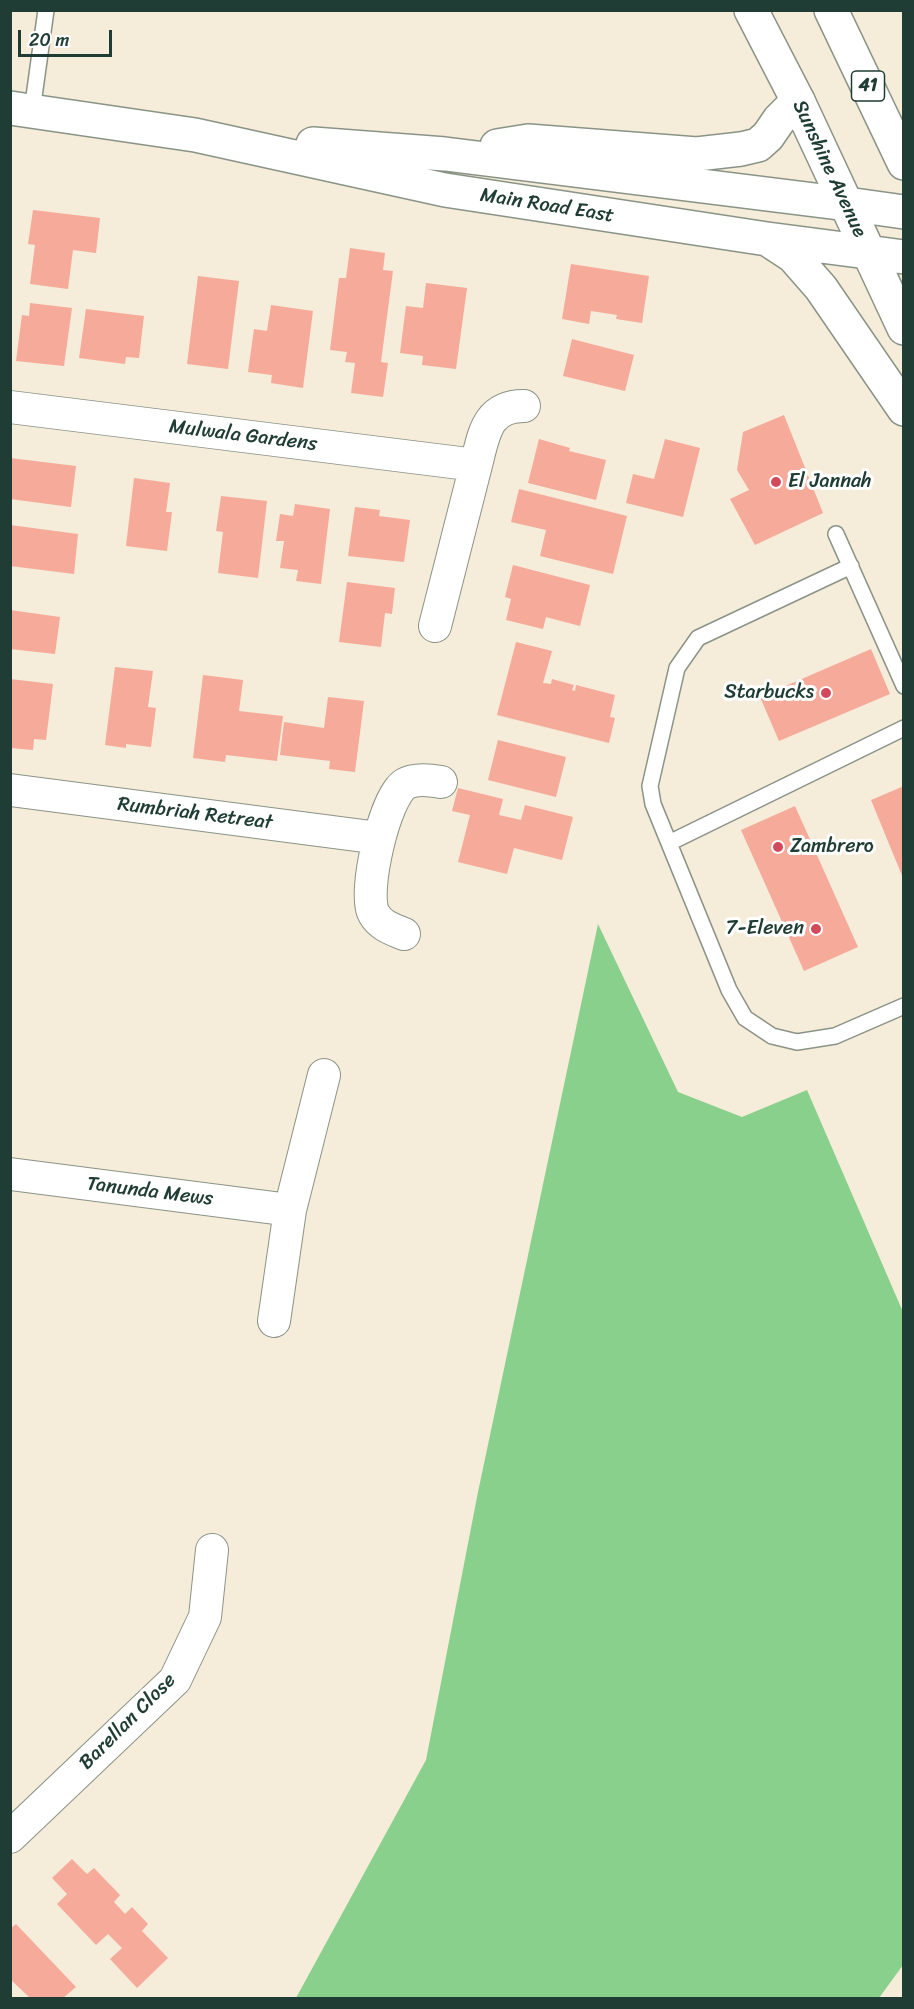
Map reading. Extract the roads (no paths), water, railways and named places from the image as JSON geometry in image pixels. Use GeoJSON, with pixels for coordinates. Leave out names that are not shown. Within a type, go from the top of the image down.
{"type":"FeatureCollection","features":[{"type":"Feature","properties":{"kind":"main road","name":"Sunshine Avenue"},"geometry":{"type":"LineString","coordinates":[[751,10],[798,101],[903,328]]}},
{"type":"Feature","properties":{"kind":"main road","name":"41"},"geometry":{"type":"LineString","coordinates":[[831,10],[903,163]]}},
{"type":"Feature","properties":{"kind":"main road"},"geometry":{"type":"LineString","coordinates":[[445,154],[528,141],[697,154],[732,151],[758,145],[798,101]]}},
{"type":"Feature","properties":{"kind":"main road","name":"Main Road East"},"geometry":{"type":"LineString","coordinates":[[21,109],[195,135],[445,190],[767,239],[903,256]]}},
{"type":"Feature","properties":{"kind":"main road","name":"Main Road East"},"geometry":{"type":"LineString","coordinates":[[195,135],[445,154],[903,212]]}},
{"type":"Feature","properties":{"kind":"main road"},"geometry":{"type":"LineString","coordinates":[[767,239],[793,256],[821,288],[903,410]]}},
{"type":"Feature","properties":{"kind":"street"},"geometry":{"type":"LineString","coordinates":[[435,626],[486,429],[497,413],[511,406],[524,406]]}},
{"type":"Feature","properties":{"kind":"street","name":"Mulwala Gardens"},"geometry":{"type":"LineString","coordinates":[[10,407],[476,465]]}},
{"type":"Feature","properties":{"kind":"street"},"geometry":{"type":"LineString","coordinates":[[404,934],[382,925],[369,902],[370,880],[380,838],[395,794],[404,784],[417,781],[441,782]]}},
{"type":"Feature","properties":{"kind":"street","name":"Rumbriah Retreat"},"geometry":{"type":"LineString","coordinates":[[10,790],[380,838]]}},
{"type":"Feature","properties":{"kind":"street"},"geometry":{"type":"LineString","coordinates":[[274,1321],[290,1210],[324,1075]]}},
{"type":"Feature","properties":{"kind":"street","name":"Tanunda Mews"},"geometry":{"type":"LineString","coordinates":[[10,1174],[290,1210]]}},
{"type":"Feature","properties":{"kind":"street","name":"Barellan Close"},"geometry":{"type":"LineString","coordinates":[[10,1837],[175,1680],[205,1617],[212,1550]]}},
{"type":"Feature","properties":{"kind":"lane"},"geometry":{"type":"LineString","coordinates":[[21,109],[46,10]]}},
{"type":"Feature","properties":{"kind":"lane"},"geometry":{"type":"LineString","coordinates":[[836,534],[903,686]]}},
{"type":"Feature","properties":{"kind":"lane"},"geometry":{"type":"LineString","coordinates":[[851,566],[698,638],[677,668],[650,786],[653,804],[729,990],[745,1018],[772,1036],[797,1042],[835,1036],[903,1006]]}},
{"type":"Feature","properties":{"kind":"lane"},"geometry":{"type":"LineString","coordinates":[[669,843],[903,728]]}},
{"type":"Feature","properties":{"kind":"place","name":"El Jannah"},"geometry":{"type":"Point","coordinates":[776,482]}},
{"type":"Feature","properties":{"kind":"place","name":"Starbucks"},"geometry":{"type":"Point","coordinates":[826,693]}},
{"type":"Feature","properties":{"kind":"place","name":"Zambrero"},"geometry":{"type":"Point","coordinates":[778,847]}},
{"type":"Feature","properties":{"kind":"place","name":"7-Eleven"},"geometry":{"type":"Point","coordinates":[816,929]}}]}
